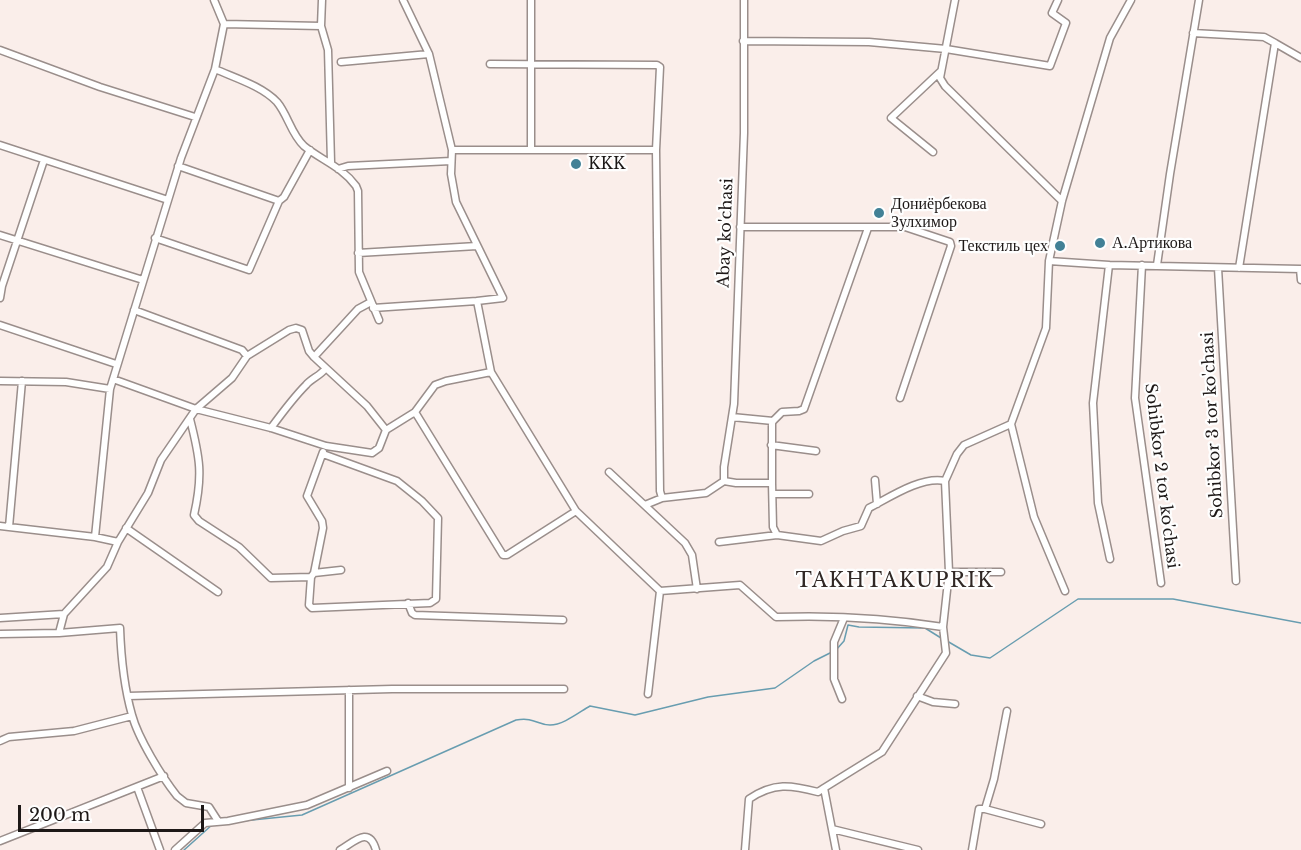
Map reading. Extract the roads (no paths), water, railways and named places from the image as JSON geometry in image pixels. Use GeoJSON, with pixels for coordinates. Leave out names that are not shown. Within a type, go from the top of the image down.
{"type":"FeatureCollection","features":[{"type":"Feature","properties":{"kind":"street"},"geometry":{"type":"LineString","coordinates":[[96,537],[110,389],[178,166],[215,69],[224,24],[214,0]]}},
{"type":"Feature","properties":{"kind":"street"},"geometry":{"type":"LineString","coordinates":[[322,0],[321,26],[328,50],[331,162]]}},
{"type":"Feature","properties":{"kind":"street"},"geometry":{"type":"LineString","coordinates":[[314,357],[358,309],[372,305],[503,298],[456,202],[451,174],[452,150],[429,54],[403,0]]}},
{"type":"Feature","properties":{"kind":"street"},"geometry":{"type":"LineString","coordinates":[[531,0],[531,150]]}},
{"type":"Feature","properties":{"kind":"street","name":"Abay ko'chasi"},"geometry":{"type":"LineString","coordinates":[[724,481],[732,417],[744,133],[744,0]]}},
{"type":"Feature","properties":{"kind":"street"},"geometry":{"type":"LineString","coordinates":[[955,0],[940,78],[945,86],[1062,201]]}},
{"type":"Feature","properties":{"kind":"street"},"geometry":{"type":"LineString","coordinates":[[743,41],[869,42],[945,49],[1050,66],[1066,23],[1052,13],[1058,0]]}},
{"type":"Feature","properties":{"kind":"street"},"geometry":{"type":"LineString","coordinates":[[1065,591],[1034,517],[1011,424],[1046,328],[1049,261],[1062,201],[1110,38],[1131,0]]}},
{"type":"Feature","properties":{"kind":"street"},"geometry":{"type":"LineString","coordinates":[[1157,265],[1199,0]]}},
{"type":"Feature","properties":{"kind":"street"},"geometry":{"type":"LineString","coordinates":[[224,24],[321,26]]}},
{"type":"Feature","properties":{"kind":"street"},"geometry":{"type":"LineString","coordinates":[[1193,33],[1264,37],[1301,58]]}},
{"type":"Feature","properties":{"kind":"street"},"geometry":{"type":"LineString","coordinates":[[1239,268],[1275,43]]}},
{"type":"Feature","properties":{"kind":"street"},"geometry":{"type":"LineString","coordinates":[[0,50],[100,87],[195,117]]}},
{"type":"Feature","properties":{"kind":"street"},"geometry":{"type":"LineString","coordinates":[[341,62],[429,54]]}},
{"type":"Feature","properties":{"kind":"street"},"geometry":{"type":"LineString","coordinates":[[490,64],[658,66],[660,68],[656,150],[662,498]]}},
{"type":"Feature","properties":{"kind":"street"},"geometry":{"type":"LineString","coordinates":[[215,69],[258,88],[277,102],[297,139],[310,150],[331,162],[353,182],[358,191],[359,272],[379,320]]}},
{"type":"Feature","properties":{"kind":"street"},"geometry":{"type":"LineString","coordinates":[[933,152],[891,118],[942,70]]}},
{"type":"Feature","properties":{"kind":"street"},"geometry":{"type":"LineString","coordinates":[[0,145],[168,200]]}},
{"type":"Feature","properties":{"kind":"street"},"geometry":{"type":"LineString","coordinates":[[155,238],[249,270],[279,201],[284,197],[310,150]]}},
{"type":"Feature","properties":{"kind":"street"},"geometry":{"type":"LineString","coordinates":[[452,150],[656,150]]}},
{"type":"Feature","properties":{"kind":"street"},"geometry":{"type":"LineString","coordinates":[[0,298],[44,160]]}},
{"type":"Feature","properties":{"kind":"street"},"geometry":{"type":"LineString","coordinates":[[338,169],[348,166],[451,161]]}},
{"type":"Feature","properties":{"kind":"street"},"geometry":{"type":"LineString","coordinates":[[178,166],[279,201]]}},
{"type":"Feature","properties":{"kind":"street"},"geometry":{"type":"LineString","coordinates":[[740,227],[905,227],[948,241],[951,246],[900,398]]}},
{"type":"Feature","properties":{"kind":"street"},"geometry":{"type":"LineString","coordinates":[[777,535],[773,527],[771,445],[773,421],[782,411],[804,409],[868,228]]}},
{"type":"Feature","properties":{"kind":"street"},"geometry":{"type":"LineString","coordinates":[[0,235],[142,280]]}},
{"type":"Feature","properties":{"kind":"street"},"geometry":{"type":"LineString","coordinates":[[358,253],[477,246]]}},
{"type":"Feature","properties":{"kind":"street"},"geometry":{"type":"LineString","coordinates":[[1049,261],[1109,265],[1301,269],[1301,280]]}},
{"type":"Feature","properties":{"kind":"street"},"geometry":{"type":"LineString","coordinates":[[1109,265],[1093,403],[1098,503],[1110,559]]}},
{"type":"Feature","properties":{"kind":"street","name":"Sohibkor 2 tor ko'chasi"},"geometry":{"type":"LineString","coordinates":[[1142,265],[1134,398],[1161,583]]}},
{"type":"Feature","properties":{"kind":"street","name":"Sohibkor 3 tor ko'chasi"},"geometry":{"type":"LineString","coordinates":[[1218,268],[1236,581]]}},
{"type":"Feature","properties":{"kind":"street"},"geometry":{"type":"LineString","coordinates":[[477,301],[491,372],[576,511],[660,591],[740,585],[776,617],[910,621],[944,629]]}},
{"type":"Feature","properties":{"kind":"street"},"geometry":{"type":"LineString","coordinates":[[134,310],[242,350],[247,356]]}},
{"type":"Feature","properties":{"kind":"street"},"geometry":{"type":"LineString","coordinates":[[0,325],[116,364]]}},
{"type":"Feature","properties":{"kind":"street"},"geometry":{"type":"LineString","coordinates":[[59,633],[63,616],[107,567],[118,542],[148,493],[161,460],[196,409],[232,378],[247,356],[296,328],[302,330],[309,351],[314,357],[367,406],[386,429]]}},
{"type":"Feature","properties":{"kind":"street"},"geometry":{"type":"LineString","coordinates":[[271,428],[291,400],[308,382],[325,369]]}},
{"type":"Feature","properties":{"kind":"street"},"geometry":{"type":"LineString","coordinates":[[113,379],[196,409],[271,428],[326,446],[372,453],[379,448],[386,429],[415,412],[435,385],[491,372]]}},
{"type":"Feature","properties":{"kind":"street"},"geometry":{"type":"LineString","coordinates":[[0,381],[66,382],[110,389]]}},
{"type":"Feature","properties":{"kind":"street"},"geometry":{"type":"LineString","coordinates":[[9,527],[22,381]]}},
{"type":"Feature","properties":{"kind":"street"},"geometry":{"type":"LineString","coordinates":[[415,412],[503,555],[507,555],[576,511]]}},
{"type":"Feature","properties":{"kind":"street"},"geometry":{"type":"LineString","coordinates":[[732,417],[773,421]]}},
{"type":"Feature","properties":{"kind":"street"},"geometry":{"type":"LineString","coordinates":[[190,419],[200,458],[199,496],[195,515],[199,520],[239,547],[271,578],[341,570]]}},
{"type":"Feature","properties":{"kind":"street"},"geometry":{"type":"LineString","coordinates":[[745,850],[749,799],[773,787],[791,785],[818,792],[882,752],[946,653],[944,629],[949,572],[945,481],[957,454],[964,445],[1011,424]]}},
{"type":"Feature","properties":{"kind":"street"},"geometry":{"type":"LineString","coordinates":[[771,445],[816,451]]}},
{"type":"Feature","properties":{"kind":"street"},"geometry":{"type":"LineString","coordinates":[[323,454],[397,481],[422,501],[438,518],[436,599],[430,603],[312,608],[309,605],[323,528],[322,521],[307,496],[326,446]]}},
{"type":"Feature","properties":{"kind":"street"},"geometry":{"type":"LineString","coordinates":[[609,472],[685,543],[692,555],[697,589]]}},
{"type":"Feature","properties":{"kind":"street"},"geometry":{"type":"LineString","coordinates":[[875,480],[877,504]]}},
{"type":"Feature","properties":{"kind":"street"},"geometry":{"type":"LineString","coordinates":[[645,505],[662,498],[706,493],[724,481],[772,483]]}},
{"type":"Feature","properties":{"kind":"street"},"geometry":{"type":"LineString","coordinates":[[718,542],[777,535],[821,541],[861,526],[869,508],[877,504],[921,483],[945,481]]}},
{"type":"Feature","properties":{"kind":"street"},"geometry":{"type":"LineString","coordinates":[[773,494],[809,494]]}},
{"type":"Feature","properties":{"kind":"street"},"geometry":{"type":"LineString","coordinates":[[0,526],[96,537],[118,542]]}},
{"type":"Feature","properties":{"kind":"street"},"geometry":{"type":"LineString","coordinates":[[126,528],[218,592]]}},
{"type":"Feature","properties":{"kind":"street"},"geometry":{"type":"LineString","coordinates":[[949,572],[1001,572]]}},
{"type":"Feature","properties":{"kind":"street"},"geometry":{"type":"LineString","coordinates":[[648,694],[660,591]]}},
{"type":"Feature","properties":{"kind":"street"},"geometry":{"type":"LineString","coordinates":[[408,603],[412,614],[416,615],[563,620]]}},
{"type":"Feature","properties":{"kind":"street"},"geometry":{"type":"LineString","coordinates":[[0,618],[63,616]]}},
{"type":"Feature","properties":{"kind":"street"},"geometry":{"type":"LineString","coordinates":[[842,699],[834,679],[834,642],[844,618]]}},
{"type":"Feature","properties":{"kind":"street"},"geometry":{"type":"LineString","coordinates":[[0,634],[59,633],[120,628],[122,668],[132,716],[144,742],[173,791],[182,800],[209,807],[218,821]]}},
{"type":"Feature","properties":{"kind":"street"},"geometry":{"type":"LineString","coordinates":[[128,696],[349,690],[564,689]]}},
{"type":"Feature","properties":{"kind":"street"},"geometry":{"type":"LineString","coordinates":[[349,690],[349,788]]}},
{"type":"Feature","properties":{"kind":"street"},"geometry":{"type":"LineString","coordinates":[[917,696],[933,702],[955,704]]}},
{"type":"Feature","properties":{"kind":"street"},"geometry":{"type":"LineString","coordinates":[[985,809],[994,779],[1007,711]]}},
{"type":"Feature","properties":{"kind":"street"},"geometry":{"type":"LineString","coordinates":[[0,741],[9,737],[74,731],[132,716]]}},
{"type":"Feature","properties":{"kind":"street"},"geometry":{"type":"LineString","coordinates":[[175,850],[205,823],[307,805],[387,771]]}},
{"type":"Feature","properties":{"kind":"street"},"geometry":{"type":"LineString","coordinates":[[0,841],[164,776]]}},
{"type":"Feature","properties":{"kind":"street"},"geometry":{"type":"LineString","coordinates":[[137,787],[160,850]]}},
{"type":"Feature","properties":{"kind":"street"},"geometry":{"type":"LineString","coordinates":[[824,788],[836,850]]}},
{"type":"Feature","properties":{"kind":"street"},"geometry":{"type":"LineString","coordinates":[[972,850],[979,810],[985,809],[1041,824]]}},
{"type":"Feature","properties":{"kind":"street"},"geometry":{"type":"LineString","coordinates":[[832,829],[913,850]]}},
{"type":"Feature","properties":{"kind":"street"},"geometry":{"type":"LineString","coordinates":[[340,850],[362,837],[368,837],[373,841],[376,850]]}},
{"type":"Feature","properties":{"kind":"waterway"},"geometry":{"type":"LineString","coordinates":[[947,641],[971,655],[990,658],[1078,599],[1173,599],[1301,623]]}},
{"type":"Feature","properties":{"kind":"waterway"},"geometry":{"type":"LineString","coordinates":[[836,650],[844,641],[848,625],[925,628],[941,638]]}},
{"type":"Feature","properties":{"kind":"waterway"},"geometry":{"type":"LineString","coordinates":[[242,821],[302,815],[516,720],[528,720],[546,725],[555,724],[590,706],[635,715],[708,697],[775,688],[814,661],[832,652]]}},
{"type":"Feature","properties":{"kind":"waterway"},"geometry":{"type":"LineString","coordinates":[[184,850],[213,824]]}},
{"type":"Feature","properties":{"kind":"place","name":"KKK"},"geometry":{"type":"Point","coordinates":[576,164]}},
{"type":"Feature","properties":{"kind":"place","name":"Дониёрбекова Зулхимор"},"geometry":{"type":"Point","coordinates":[879,213]}},
{"type":"Feature","properties":{"kind":"place","name":"А.Артикова"},"geometry":{"type":"Point","coordinates":[1100,243]}},
{"type":"Feature","properties":{"kind":"place","name":"Текстиль цех"},"geometry":{"type":"Point","coordinates":[1060,246]}},
{"type":"Feature","properties":{"kind":"district","name":"TAKHTAKUPRIK"},"geometry":{"type":"Point","coordinates":[895,581]}}]}
